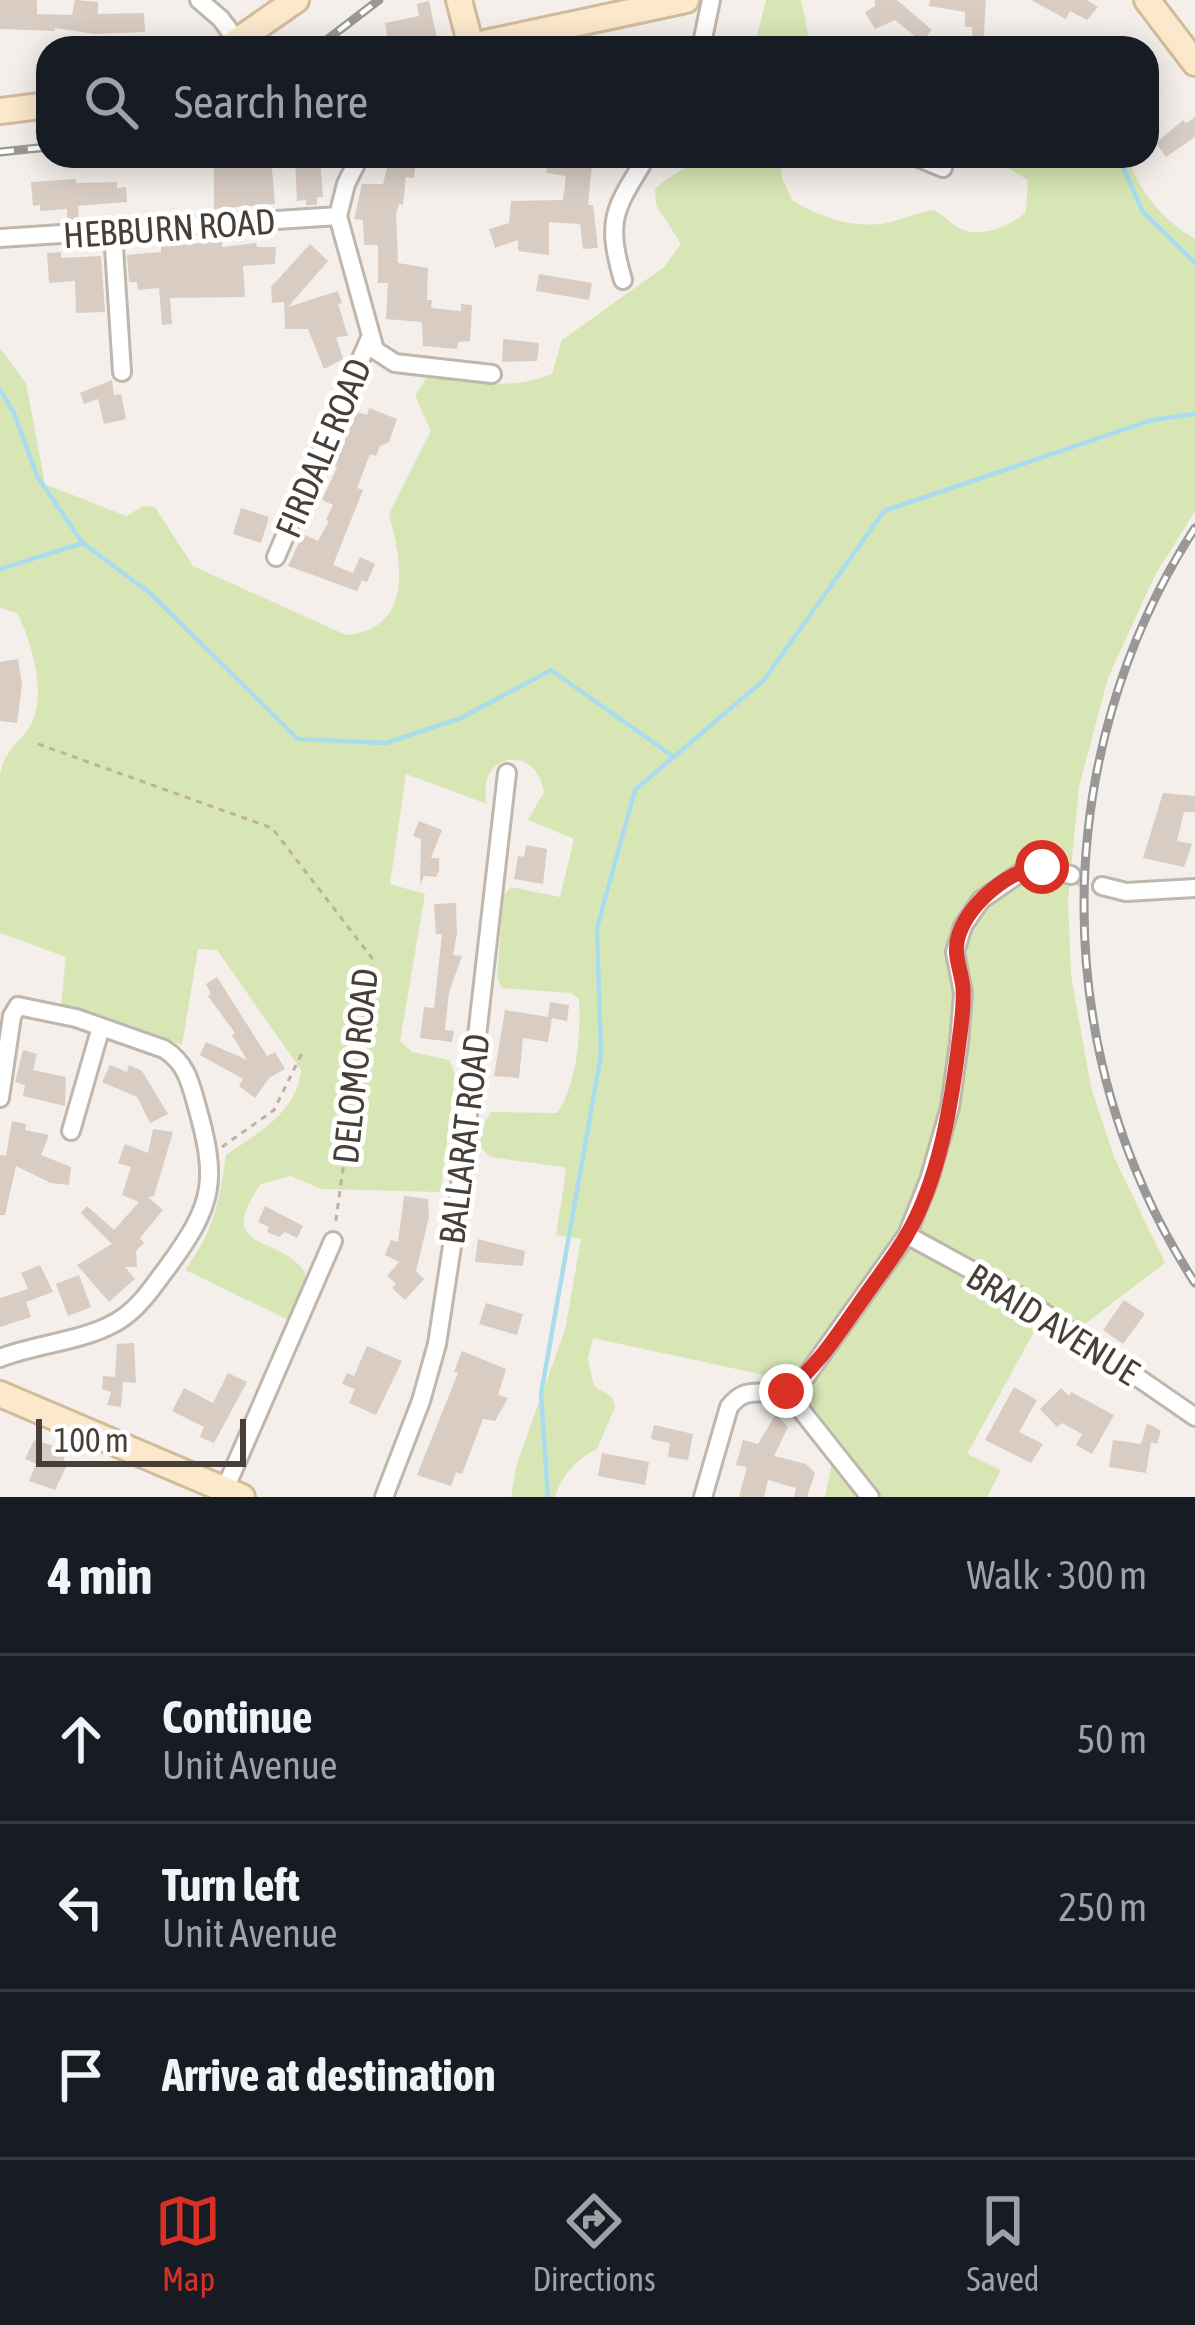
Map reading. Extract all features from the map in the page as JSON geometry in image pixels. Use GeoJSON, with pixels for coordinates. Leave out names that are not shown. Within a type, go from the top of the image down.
{"type":"FeatureCollection","features":[{"type":"Feature","properties":{"kind":"street"},"geometry":{"type":"LineString","coordinates":[[199,0],[221,19],[229,36]]}},
{"type":"Feature","properties":{"kind":"street"},"geometry":{"type":"LineString","coordinates":[[246,36],[296,0]]}},
{"type":"Feature","properties":{"kind":"street"},"geometry":{"type":"LineString","coordinates":[[459,0],[464,36]]}},
{"type":"Feature","properties":{"kind":"street"},"geometry":{"type":"LineString","coordinates":[[517,36],[686,0]]}},
{"type":"Feature","properties":{"kind":"street"},"geometry":{"type":"LineString","coordinates":[[703,36],[711,0]]}},
{"type":"Feature","properties":{"kind":"street"},"geometry":{"type":"LineString","coordinates":[[1148,0],[1195,63]]}},
{"type":"Feature","properties":{"kind":"street"},"geometry":{"type":"LineString","coordinates":[[0,111],[36,106]]}},
{"type":"Feature","properties":{"kind":"street"},"geometry":{"type":"LineString","coordinates":[[338,216],[354,168]]}},
{"type":"Feature","properties":{"kind":"street"},"geometry":{"type":"LineString","coordinates":[[623,280],[613,246],[614,216],[640,168]]}},
{"type":"Feature","properties":{"kind":"street","name":"HEBBURN ROAD"},"geometry":{"type":"LineString","coordinates":[[0,238],[338,216]]}},
{"type":"Feature","properties":{"kind":"street","name":"FIRDALE ROAD"},"geometry":{"type":"LineString","coordinates":[[338,216],[364,304],[369,340],[383,358],[492,374]]}},
{"type":"Feature","properties":{"kind":"street"},"geometry":{"type":"LineString","coordinates":[[113,232],[122,372]]}},
{"type":"Feature","properties":{"kind":"street","name":"FIRDALE ROAD"},"geometry":{"type":"LineString","coordinates":[[276,557],[369,340]]}},
{"type":"Feature","properties":{"kind":"street","name":"BALLARAT ROAD"},"geometry":{"type":"LineString","coordinates":[[384,1497],[437,1344],[456,1220],[507,773]]}},
{"type":"Feature","properties":{"kind":"street"},"geometry":{"type":"LineString","coordinates":[[703,1497],[729,1407],[738,1395],[752,1390],[786,1391],[807,1375],[907,1235],[950,1107],[962,1018],[956,952],[963,926],[981,900],[1023,871],[1042,867],[1071,875]]}},
{"type":"Feature","properties":{"kind":"street"},"geometry":{"type":"LineString","coordinates":[[1102,886],[1126,892],[1195,888]]}},
{"type":"Feature","properties":{"kind":"street"},"geometry":{"type":"LineString","coordinates":[[0,1097],[12,1016],[18,1006],[101,1027],[177,1057],[190,1082],[211,1155],[208,1192],[198,1224],[140,1304],[107,1326],[0,1358]]}},
{"type":"Feature","properties":{"kind":"street"},"geometry":{"type":"LineString","coordinates":[[71,1131],[101,1027]]}},
{"type":"Feature","properties":{"kind":"street","name":"BRAID AVENUE"},"geometry":{"type":"LineString","coordinates":[[907,1235],[1024,1299],[1195,1417]]}},
{"type":"Feature","properties":{"kind":"street"},"geometry":{"type":"LineString","coordinates":[[0,1394],[233,1493],[333,1241]]}},
{"type":"Feature","properties":{"kind":"street"},"geometry":{"type":"LineString","coordinates":[[786,1391],[870,1497]]}},
{"type":"Feature","properties":{"kind":"path","name":"DELOMO ROAD"},"geometry":{"type":"LineString","coordinates":[[38,744],[272,829],[372,958],[333,1241]]}},
{"type":"Feature","properties":{"kind":"path"},"geometry":{"type":"LineString","coordinates":[[211,1155],[274,1110],[303,1051]]}},
{"type":"Feature","properties":{"kind":"green space"},"geometry":{"type":"Polygon","coordinates":[[[766,0],[801,0],[808,36],[757,36],[766,0]]]}},
{"type":"Feature","properties":{"kind":"green space"},"geometry":{"type":"Polygon","coordinates":[[[684,168],[781,168],[792,200],[837,220],[874,224],[934,210],[959,228],[977,232],[1004,226],[1026,212],[1028,180],[1008,168],[1132,168],[1153,204],[1195,239],[1195,511],[1155,575],[1108,678],[1079,787],[1068,900],[1071,975],[1091,1087],[1115,1159],[1165,1263],[1077,1330],[1046,1310],[967,1454],[1001,1470],[987,1497],[825,1497],[836,1443],[784,1375],[769,1376],[593,1338],[588,1359],[594,1386],[612,1397],[615,1407],[597,1449],[571,1469],[555,1497],[511,1497],[517,1463],[565,1330],[581,1239],[556,1235],[563,1167],[490,1157],[480,1147],[481,1129],[491,1112],[557,1113],[576,1058],[579,999],[571,993],[502,988],[497,978],[503,896],[511,887],[560,897],[574,839],[528,820],[544,792],[530,765],[508,760],[497,765],[486,787],[487,804],[406,774],[390,884],[425,894],[400,1041],[412,1052],[449,1060],[455,1074],[441,1192],[321,1189],[291,1176],[261,1184],[244,1221],[255,1239],[305,1272],[305,1291],[291,1321],[185,1270],[214,1216],[226,1155],[284,1110],[301,1070],[217,950],[198,949],[182,1045],[61,1004],[66,957],[0,933],[0,776],[7,756],[34,717],[38,687],[33,655],[17,613],[0,608],[0,348],[26,383],[45,484],[126,516],[144,506],[155,507],[193,566],[346,635],[368,630],[383,620],[398,590],[389,514],[431,431],[415,396],[428,375],[506,384],[552,374],[562,340],[664,267],[681,244],[656,205],[655,189],[684,168]]]}},
{"type":"Feature","properties":{"kind":"building"},"geometry":{"type":"Polygon","coordinates":[[[0,0],[37,0],[37,14],[72,15],[75,0],[98,2],[98,14],[144,13],[145,32],[0,29],[0,0]]]}},
{"type":"Feature","properties":{"kind":"building"},"geometry":{"type":"Polygon","coordinates":[[[875,0],[897,0],[932,30],[927,36],[915,36],[895,20],[875,29],[865,12],[875,6],[875,0]]]}},
{"type":"Feature","properties":{"kind":"building"},"geometry":{"type":"Polygon","coordinates":[[[930,0],[986,0],[984,36],[972,36],[972,27],[965,27],[965,12],[929,6],[930,0]]]}},
{"type":"Feature","properties":{"kind":"building"},"geometry":{"type":"Polygon","coordinates":[[[1031,0],[1087,0],[1098,7],[1087,20],[1070,11],[1066,19],[1031,0]]]}},
{"type":"Feature","properties":{"kind":"building"},"geometry":{"type":"Polygon","coordinates":[[[429,1],[436,36],[387,36],[385,23],[419,16],[417,4],[429,1]]]}},
{"type":"Feature","properties":{"kind":"building"},"geometry":{"type":"Polygon","coordinates":[[[1195,117],[1195,137],[1166,157],[1159,140],[1183,120],[1186,123],[1195,117]]]}},
{"type":"Feature","properties":{"kind":"building"},"geometry":{"type":"Polygon","coordinates":[[[214,168],[272,168],[275,204],[214,209],[214,168]]]}},
{"type":"Feature","properties":{"kind":"building"},"geometry":{"type":"Polygon","coordinates":[[[295,168],[321,168],[323,197],[317,197],[317,205],[297,201],[295,168]]]}},
{"type":"Feature","properties":{"kind":"building"},"geometry":{"type":"Polygon","coordinates":[[[387,168],[415,168],[414,178],[406,177],[403,205],[399,204],[396,213],[398,263],[428,268],[431,308],[461,311],[461,304],[472,305],[470,341],[458,342],[457,349],[423,346],[422,322],[386,319],[388,283],[378,283],[378,245],[364,245],[363,220],[354,219],[362,184],[383,184],[387,168]]]}},
{"type":"Feature","properties":{"kind":"building"},"geometry":{"type":"Polygon","coordinates":[[[547,168],[592,168],[588,205],[593,205],[598,248],[583,249],[580,224],[549,222],[549,255],[518,251],[518,240],[495,248],[489,229],[509,223],[511,201],[563,200],[566,176],[546,173],[547,168]]]}},
{"type":"Feature","properties":{"kind":"building"},"geometry":{"type":"Polygon","coordinates":[[[76,179],[76,183],[117,182],[117,188],[126,187],[127,202],[78,206],[79,220],[67,221],[67,209],[40,211],[40,205],[33,206],[31,182],[76,179]]]}},
{"type":"Feature","properties":{"kind":"building"},"geometry":{"type":"Polygon","coordinates":[[[222,241],[222,247],[256,243],[257,247],[276,247],[275,264],[243,266],[245,297],[170,298],[172,324],[162,325],[159,288],[138,290],[137,282],[129,282],[127,255],[222,241]]]}},
{"type":"Feature","properties":{"kind":"building"},"geometry":{"type":"Polygon","coordinates":[[[310,244],[328,261],[288,307],[338,291],[348,336],[336,337],[343,359],[324,369],[308,329],[285,329],[284,302],[272,303],[271,287],[310,244]]]}},
{"type":"Feature","properties":{"kind":"building"},"geometry":{"type":"Polygon","coordinates":[[[61,252],[61,258],[101,256],[105,312],[76,313],[75,281],[49,283],[47,253],[61,252]]]}},
{"type":"Feature","properties":{"kind":"building"},"geometry":{"type":"Polygon","coordinates":[[[539,274],[592,283],[589,300],[536,291],[539,274]]]}},
{"type":"Feature","properties":{"kind":"building"},"geometry":{"type":"Polygon","coordinates":[[[503,339],[539,343],[537,361],[502,362],[503,339]]]}},
{"type":"Feature","properties":{"kind":"building"},"geometry":{"type":"Polygon","coordinates":[[[112,380],[114,395],[121,394],[126,419],[104,424],[98,399],[84,404],[80,393],[112,380]]]}},
{"type":"Feature","properties":{"kind":"building"},"geometry":{"type":"Polygon","coordinates":[[[369,408],[397,419],[389,442],[380,446],[376,456],[370,454],[357,488],[363,490],[333,565],[353,573],[360,557],[375,564],[357,591],[288,566],[303,534],[318,541],[329,521],[333,505],[322,500],[337,467],[333,465],[357,412],[367,415],[369,408]]]}},
{"type":"Feature","properties":{"kind":"building"},"geometry":{"type":"Polygon","coordinates":[[[241,508],[269,517],[261,543],[233,534],[241,508]]]}},
{"type":"Feature","properties":{"kind":"building"},"geometry":{"type":"Polygon","coordinates":[[[18,659],[22,685],[17,723],[0,721],[0,662],[18,659]]]}},
{"type":"Feature","properties":{"kind":"building"},"geometry":{"type":"Polygon","coordinates":[[[1163,793],[1195,796],[1195,812],[1184,812],[1177,841],[1192,844],[1184,867],[1143,858],[1163,793]]]}},
{"type":"Feature","properties":{"kind":"building"},"geometry":{"type":"Polygon","coordinates":[[[419,821],[442,830],[431,858],[439,858],[439,871],[436,877],[424,876],[420,885],[421,839],[413,836],[419,821]]]}},
{"type":"Feature","properties":{"kind":"building"},"geometry":{"type":"Polygon","coordinates":[[[526,845],[547,849],[543,884],[514,879],[518,856],[524,857],[526,845]]]}},
{"type":"Feature","properties":{"kind":"building"},"geometry":{"type":"Polygon","coordinates":[[[456,903],[453,955],[462,956],[449,992],[445,1030],[454,1031],[452,1042],[420,1038],[424,1007],[434,1008],[442,934],[436,934],[434,904],[456,903]]]}},
{"type":"Feature","properties":{"kind":"building"},"geometry":{"type":"Polygon","coordinates":[[[217,977],[267,1056],[275,1052],[285,1069],[269,1078],[255,1098],[239,1086],[243,1079],[200,1055],[206,1042],[247,1060],[235,1033],[208,996],[206,984],[217,977]]]}},
{"type":"Feature","properties":{"kind":"building"},"geometry":{"type":"Polygon","coordinates":[[[550,1002],[569,1005],[567,1021],[552,1018],[548,1042],[523,1038],[519,1078],[494,1076],[505,1010],[548,1017],[550,1002]]]}},
{"type":"Feature","properties":{"kind":"building"},"geometry":{"type":"Polygon","coordinates":[[[23,1050],[37,1054],[33,1070],[66,1077],[65,1106],[23,1096],[25,1085],[15,1082],[23,1050]]]}},
{"type":"Feature","properties":{"kind":"building"},"geometry":{"type":"Polygon","coordinates":[[[110,1065],[127,1072],[129,1065],[142,1071],[168,1114],[150,1123],[137,1097],[102,1082],[110,1065]]]}},
{"type":"Feature","properties":{"kind":"building"},"geometry":{"type":"Polygon","coordinates":[[[12,1121],[26,1124],[25,1130],[49,1135],[41,1155],[71,1167],[69,1185],[51,1183],[16,1166],[5,1215],[0,1215],[0,1155],[6,1156],[12,1121]]]}},
{"type":"Feature","properties":{"kind":"building"},"geometry":{"type":"Polygon","coordinates":[[[153,1129],[173,1132],[154,1196],[148,1197],[163,1210],[140,1238],[144,1243],[136,1251],[137,1267],[125,1267],[135,1279],[109,1302],[77,1265],[112,1244],[81,1213],[87,1206],[114,1230],[139,1202],[122,1195],[131,1167],[118,1163],[125,1144],[148,1153],[153,1129]]]}},
{"type":"Feature","properties":{"kind":"building"},"geometry":{"type":"Polygon","coordinates":[[[404,1196],[428,1199],[429,1217],[416,1271],[424,1279],[405,1300],[387,1276],[399,1262],[385,1255],[391,1240],[398,1242],[404,1196]]]}},
{"type":"Feature","properties":{"kind":"building"},"geometry":{"type":"Polygon","coordinates":[[[265,1206],[303,1226],[297,1238],[267,1232],[269,1227],[258,1222],[265,1206]]]}},
{"type":"Feature","properties":{"kind":"building"},"geometry":{"type":"Polygon","coordinates":[[[478,1239],[525,1251],[523,1266],[475,1262],[478,1239]]]}},
{"type":"Feature","properties":{"kind":"building"},"geometry":{"type":"Polygon","coordinates":[[[40,1265],[53,1292],[26,1302],[31,1317],[0,1327],[0,1298],[28,1289],[21,1273],[40,1265]]]}},
{"type":"Feature","properties":{"kind":"building"},"geometry":{"type":"Polygon","coordinates":[[[79,1275],[91,1307],[68,1316],[56,1284],[79,1275]]]}},
{"type":"Feature","properties":{"kind":"building"},"geometry":{"type":"Polygon","coordinates":[[[1124,1300],[1145,1314],[1123,1344],[1103,1330],[1124,1300]]]}},
{"type":"Feature","properties":{"kind":"building"},"geometry":{"type":"Polygon","coordinates":[[[486,1303],[523,1314],[517,1335],[479,1324],[486,1303]]]}},
{"type":"Feature","properties":{"kind":"building"},"geometry":{"type":"Polygon","coordinates":[[[134,1343],[136,1383],[123,1382],[121,1407],[107,1405],[111,1392],[102,1389],[103,1376],[115,1377],[117,1344],[134,1343]]]}},
{"type":"Feature","properties":{"kind":"building"},"geometry":{"type":"Polygon","coordinates":[[[367,1346],[402,1361],[376,1415],[349,1403],[355,1389],[342,1384],[347,1373],[354,1376],[367,1346]]]}},
{"type":"Feature","properties":{"kind":"building"},"geometry":{"type":"Polygon","coordinates":[[[462,1351],[506,1369],[498,1395],[508,1398],[495,1421],[483,1419],[462,1474],[456,1472],[451,1486],[417,1475],[458,1373],[454,1372],[462,1351]]]}},
{"type":"Feature","properties":{"kind":"building"},"geometry":{"type":"Polygon","coordinates":[[[228,1373],[247,1382],[214,1443],[200,1437],[204,1427],[172,1411],[184,1388],[213,1403],[228,1373]]]}},
{"type":"Feature","properties":{"kind":"building"},"geometry":{"type":"Polygon","coordinates":[[[1014,1387],[1037,1400],[1019,1432],[1043,1444],[1031,1463],[985,1440],[1014,1387]]]}},
{"type":"Feature","properties":{"kind":"building"},"geometry":{"type":"Polygon","coordinates":[[[1061,1388],[1114,1415],[1092,1454],[1076,1445],[1082,1434],[1062,1423],[1057,1427],[1040,1409],[1061,1388]]]}},
{"type":"Feature","properties":{"kind":"building"},"geometry":{"type":"Polygon","coordinates":[[[776,1414],[788,1427],[774,1456],[806,1464],[815,1473],[807,1497],[794,1497],[796,1488],[768,1480],[764,1497],[739,1497],[747,1467],[736,1465],[743,1440],[758,1444],[776,1414]]]}},
{"type":"Feature","properties":{"kind":"building"},"geometry":{"type":"Polygon","coordinates":[[[1147,1423],[1161,1431],[1157,1444],[1151,1442],[1146,1473],[1109,1467],[1113,1440],[1141,1444],[1147,1423]]]}},
{"type":"Feature","properties":{"kind":"building"},"geometry":{"type":"Polygon","coordinates":[[[654,1425],[693,1434],[688,1460],[668,1457],[670,1443],[651,1439],[654,1425]]]}},
{"type":"Feature","properties":{"kind":"building"},"geometry":{"type":"Polygon","coordinates":[[[34,1440],[68,1450],[63,1461],[68,1463],[55,1490],[29,1481],[36,1464],[25,1459],[34,1440]]]}},
{"type":"Feature","properties":{"kind":"building"},"geometry":{"type":"Polygon","coordinates":[[[602,1453],[649,1462],[645,1485],[598,1476],[602,1453]]]}},
{"type":"Feature","properties":{"kind":"waterway"},"geometry":{"type":"LineString","coordinates":[[1123,168],[1143,212],[1195,263]]}},
{"type":"Feature","properties":{"kind":"waterway"},"geometry":{"type":"LineString","coordinates":[[0,390],[14,413],[37,476],[82,542]]}},
{"type":"Feature","properties":{"kind":"waterway"},"geometry":{"type":"LineString","coordinates":[[548,1497],[541,1394],[601,1055],[597,928],[635,790],[764,680],[884,511],[1152,420],[1195,414]]}},
{"type":"Feature","properties":{"kind":"waterway"},"geometry":{"type":"LineString","coordinates":[[0,569],[83,543],[150,593],[298,739],[386,743],[461,718],[551,670],[674,757]]}},
{"type":"Feature","properties":{"kind":"tunnel"},"geometry":{"type":"LineString","coordinates":[[1071,875],[1102,886]]}},
{"type":"Feature","properties":{"kind":"railway"},"geometry":{"type":"LineString","coordinates":[[332,36],[379,0]]}},
{"type":"Feature","properties":{"kind":"railway"},"geometry":{"type":"LineString","coordinates":[[0,152],[36,148]]}},
{"type":"Feature","properties":{"kind":"railway"},"geometry":{"type":"LineString","coordinates":[[1195,528],[1146,617],[1112,710],[1091,807],[1084,906],[1091,1004],[1112,1101],[1146,1195],[1195,1283]]}},
{"type":"Feature","properties":{"kind":"route"},"geometry":{"type":"LineString","coordinates":[[786,1391],[825,1352],[907,1235],[929,1180],[950,1107],[959,1043],[963,993],[956,952],[963,926],[988,895],[1023,871],[1042,867]]}}]}
